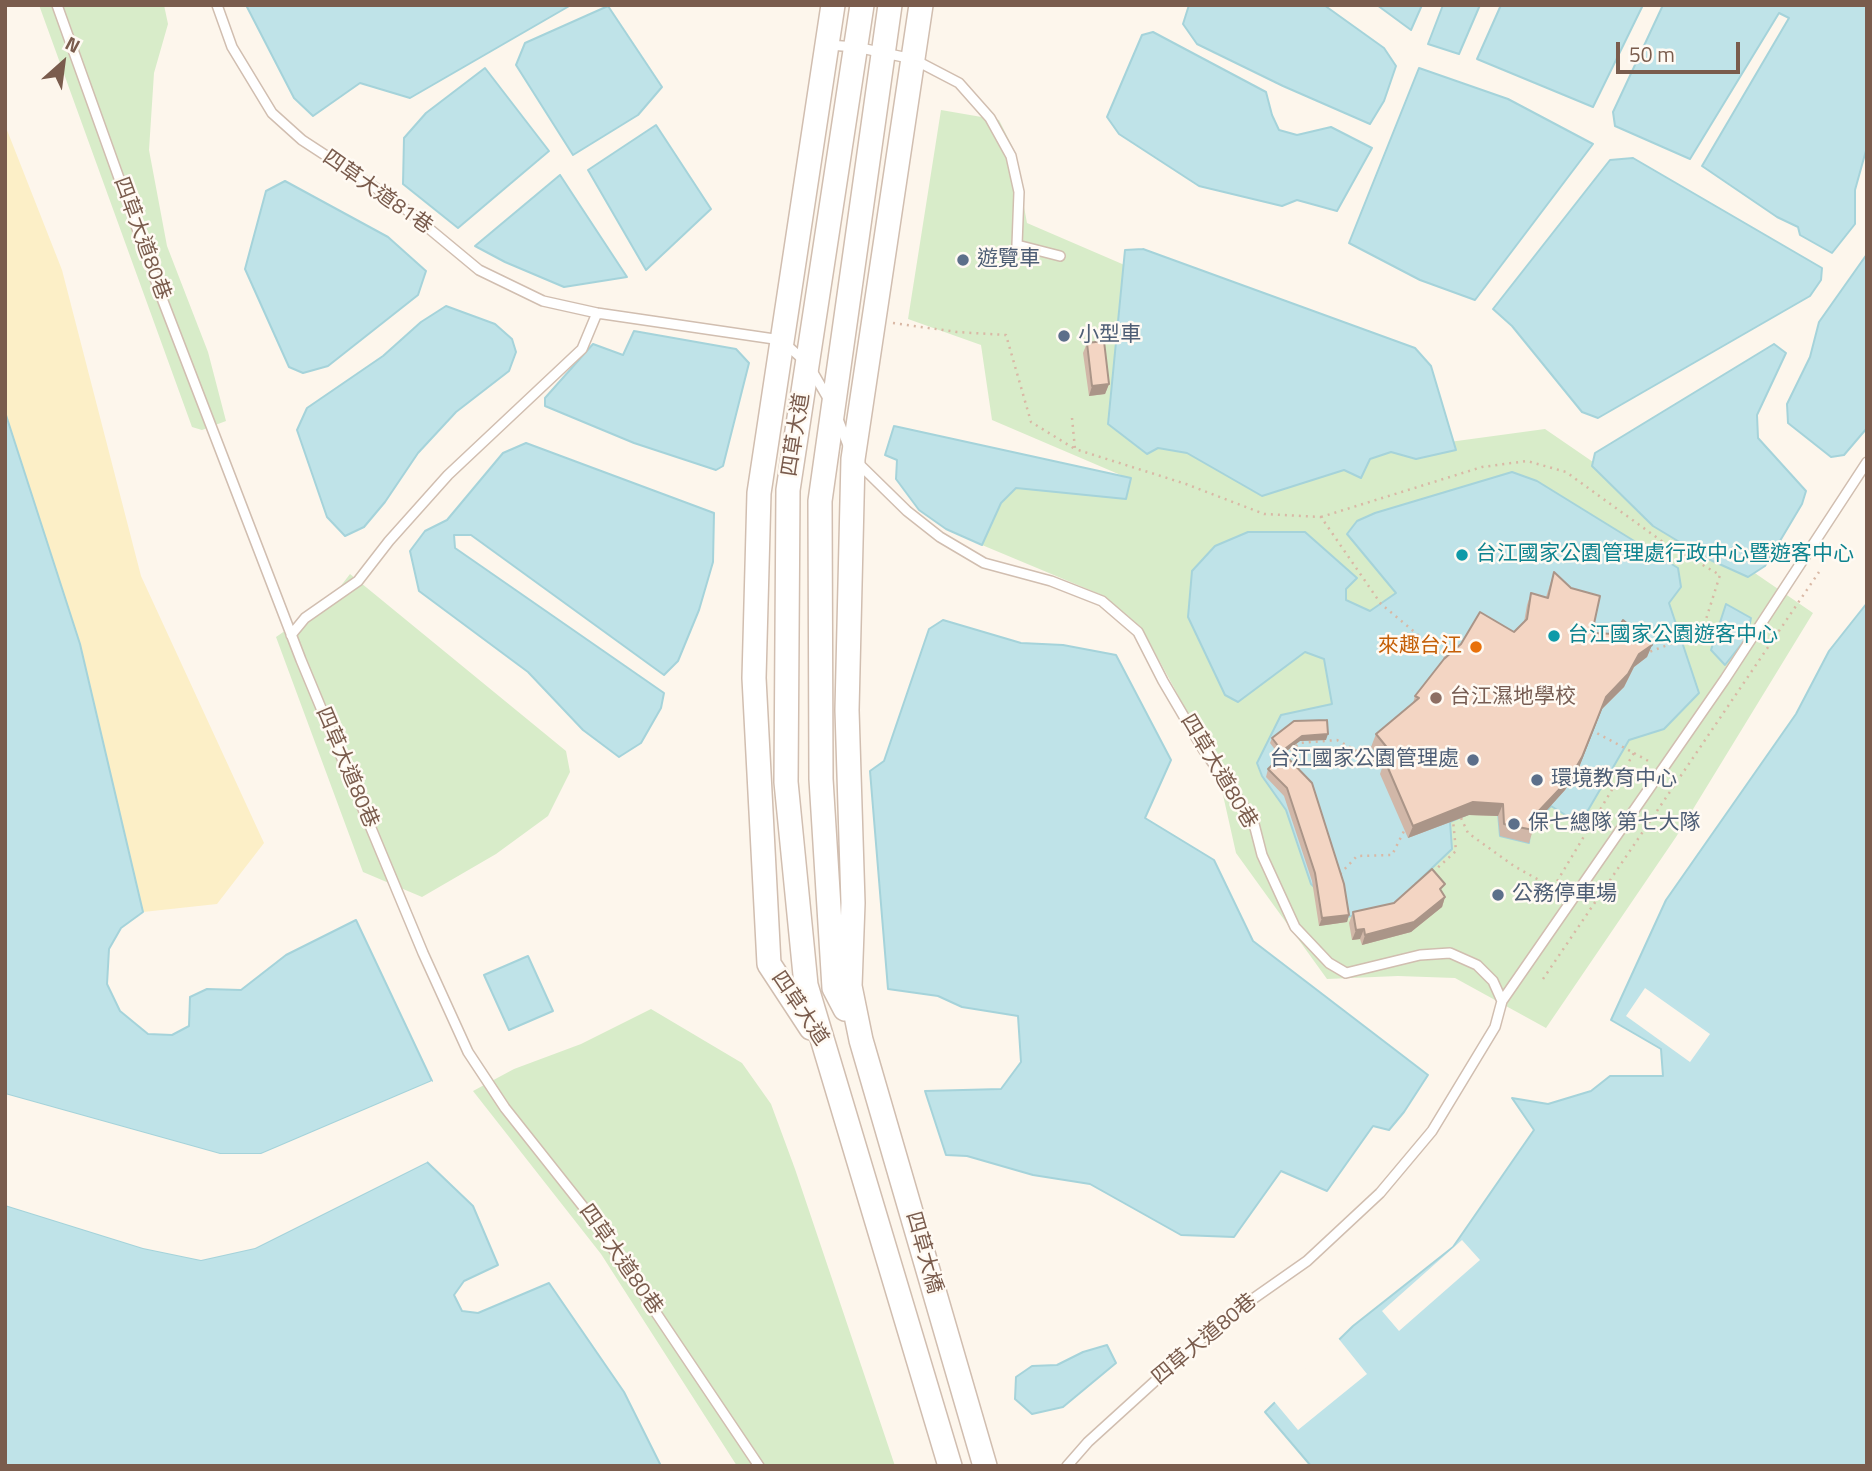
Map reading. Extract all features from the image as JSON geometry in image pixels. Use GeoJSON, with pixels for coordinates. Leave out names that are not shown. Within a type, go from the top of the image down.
{"type":"FeatureCollection","features":[{"type":"Feature","properties":{"kind":"street","name":"四草大道"},"geometry":{"type":"LineString","coordinates":[[828,1054],[769,964],[754,678],[759,493],[834,5]]}},
{"type":"Feature","properties":{"kind":"street","name":"四草大道"},"geometry":{"type":"LineString","coordinates":[[828,1054],[806,985],[786,782],[788,490],[862,5]]}},
{"type":"Feature","properties":{"kind":"street","name":"四草大道"},"geometry":{"type":"LineString","coordinates":[[860,1040],[835,988],[821,779],[820,501],[890,5]]}},
{"type":"Feature","properties":{"kind":"street","name":"四草大道"},"geometry":{"type":"LineString","coordinates":[[860,1040],[850,986],[853,903],[847,710],[853,459],[920,5]]}},
{"type":"Feature","properties":{"kind":"street","name":"四草大橋"},"geometry":{"type":"LineString","coordinates":[[860,1040],[985,1466]]}},
{"type":"Feature","properties":{"kind":"street","name":"四草大橋"},"geometry":{"type":"LineString","coordinates":[[828,1054],[950,1466]]}},
{"type":"Feature","properties":{"kind":"lane","name":"四草大道80巷"},"geometry":{"type":"LineString","coordinates":[[57,5],[163,301],[291,635],[423,953],[468,1052],[505,1108],[593,1219],[760,1466]]}},
{"type":"Feature","properties":{"kind":"lane","name":"四草大道81巷"},"geometry":{"type":"LineString","coordinates":[[217,5],[232,47],[272,113],[302,140],[397,202],[479,270],[543,301],[597,313],[781,340]]}},
{"type":"Feature","properties":{"kind":"lane"},"geometry":{"type":"LineString","coordinates":[[828,45],[856,47],[913,59],[959,83],[990,118],[1011,156],[1019,191],[1017,245],[1060,256]]}},
{"type":"Feature","properties":{"kind":"lane"},"geometry":{"type":"LineString","coordinates":[[291,635],[305,618],[358,581],[389,541],[448,475],[582,349],[597,313]]}},
{"type":"Feature","properties":{"kind":"lane","name":"四草大道80巷"},"geometry":{"type":"LineString","coordinates":[[781,340],[808,364],[834,408],[853,459],[907,511],[940,537],[984,563],[1051,581],[1102,601],[1138,632],[1203,749],[1252,820],[1262,855],[1295,927],[1329,963],[1346,973],[1420,955],[1450,953],[1477,965],[1493,981],[1502,1001],[1495,1027],[1433,1131],[1380,1193],[1307,1261],[1220,1322],[1088,1442],[1067,1466]]}},
{"type":"Feature","properties":{"kind":"lane"},"geometry":{"type":"LineString","coordinates":[[1502,1001],[1726,679],[1867,461]]}},
{"type":"Feature","properties":{"kind":"path"},"geometry":{"type":"LineString","coordinates":[[891,323],[957,332],[1006,335],[1031,422],[1075,449],[1186,484],[1264,514],[1321,517],[1482,467],[1527,461],[1566,472],[1662,542],[1720,575],[1702,632],[1645,653]]}},
{"type":"Feature","properties":{"kind":"path"},"geometry":{"type":"LineString","coordinates":[[1072,418],[1075,449]]}},
{"type":"Feature","properties":{"kind":"path"},"geometry":{"type":"LineString","coordinates":[[1321,517],[1381,604],[1451,662]]}},
{"type":"Feature","properties":{"kind":"path"},"geometry":{"type":"LineString","coordinates":[[1542,979],[1819,572]]}},
{"type":"Feature","properties":{"kind":"path"},"geometry":{"type":"LineString","coordinates":[[1442,824],[1461,818],[1468,833],[1514,866],[1553,888],[1633,753],[1592,731]]}},
{"type":"Feature","properties":{"kind":"path"},"geometry":{"type":"LineString","coordinates":[[1282,758],[1300,743],[1337,740],[1384,766]]}},
{"type":"Feature","properties":{"kind":"path"},"geometry":{"type":"LineString","coordinates":[[1383,773],[1384,766],[1392,759]]}},
{"type":"Feature","properties":{"kind":"path"},"geometry":{"type":"LineString","coordinates":[[1429,877],[1457,851],[1453,820]]}},
{"type":"Feature","properties":{"kind":"path"},"geometry":{"type":"LineString","coordinates":[[1342,885],[1340,874],[1357,856],[1392,855],[1406,827],[1409,835]]}},
{"type":"Feature","properties":{"kind":"green space"},"geometry":{"type":"Polygon","coordinates":[[[39,5],[164,5],[168,24],[154,73],[149,150],[167,246],[208,352],[226,421],[202,430],[192,427],[39,5]]]}},
{"type":"Feature","properties":{"kind":"green space","name":"台江國家公園管理處行政中心暨遊客中心"},"geometry":{"type":"Polygon","coordinates":[[[941,110],[999,120],[1013,148],[1027,223],[1301,341],[1442,443],[1545,429],[1813,613],[1676,837],[1546,1028],[1455,978],[1398,976],[1327,979],[1236,853],[1210,737],[1204,743],[1141,627],[1104,596],[982,545],[1001,503],[1016,488],[1126,499],[1130,479],[992,420],[981,345],[908,319],[941,110]]]}},
{"type":"Feature","properties":{"kind":"green space"},"geometry":{"type":"Polygon","coordinates":[[[350,574],[566,751],[570,772],[548,816],[496,854],[422,897],[363,872],[276,637],[330,600],[350,574]]]}},
{"type":"Feature","properties":{"kind":"green space"},"geometry":{"type":"Polygon","coordinates":[[[651,1009],[742,1063],[771,1104],[895,1466],[737,1466],[601,1254],[473,1091],[514,1069],[581,1044],[651,1009]]]}},
{"type":"Feature","properties":{"kind":"sand"},"geometry":{"type":"Polygon","coordinates":[[[5,125],[62,270],[141,576],[264,843],[217,904],[143,912],[5,442],[5,125]]]}},
{"type":"Feature","properties":{"kind":"water"},"geometry":{"type":"Polygon","coordinates":[[[246,5],[571,5],[410,98],[360,83],[313,116],[294,98],[246,5]]]}},
{"type":"Feature","properties":{"kind":"water"},"geometry":{"type":"Polygon","coordinates":[[[1189,5],[1324,5],[1384,48],[1396,66],[1384,101],[1370,124],[1197,44],[1183,24],[1189,5]]]}},
{"type":"Feature","properties":{"kind":"water"},"geometry":{"type":"Polygon","coordinates":[[[1377,5],[1422,5],[1411,30],[1377,5]]]}},
{"type":"Feature","properties":{"kind":"water"},"geometry":{"type":"Polygon","coordinates":[[[1443,5],[1480,5],[1459,54],[1428,44],[1443,5]]]}},
{"type":"Feature","properties":{"kind":"water"},"geometry":{"type":"Polygon","coordinates":[[[1501,5],[1643,5],[1593,107],[1477,59],[1501,5]]]}},
{"type":"Feature","properties":{"kind":"water"},"geometry":{"type":"Polygon","coordinates":[[[1663,5],[1867,6],[1867,147],[1855,190],[1855,224],[1832,253],[1800,235],[1798,227],[1777,217],[1702,166],[1789,18],[1779,13],[1690,159],[1615,126],[1613,112],[1663,5]]]}},
{"type":"Feature","properties":{"kind":"water"},"geometry":{"type":"Polygon","coordinates":[[[608,6],[662,87],[638,115],[573,155],[516,65],[525,43],[608,6]]]}},
{"type":"Feature","properties":{"kind":"water"},"geometry":{"type":"Polygon","coordinates":[[[1153,32],[1266,92],[1279,130],[1297,135],[1331,127],[1372,148],[1337,211],[1297,200],[1282,206],[1199,186],[1119,134],[1107,117],[1142,35],[1153,32]]]}},
{"type":"Feature","properties":{"kind":"water"},"geometry":{"type":"Polygon","coordinates":[[[485,68],[549,151],[458,228],[403,184],[404,138],[426,113],[485,68]]]}},
{"type":"Feature","properties":{"kind":"water"},"geometry":{"type":"Polygon","coordinates":[[[1419,68],[1508,99],[1593,144],[1475,300],[1420,280],[1349,243],[1419,68]]]}},
{"type":"Feature","properties":{"kind":"water"},"geometry":{"type":"Polygon","coordinates":[[[656,125],[711,209],[646,270],[588,170],[656,125]]]}},
{"type":"Feature","properties":{"kind":"water"},"geometry":{"type":"Polygon","coordinates":[[[1633,158],[1822,268],[1821,280],[1810,296],[1598,418],[1582,412],[1512,326],[1493,309],[1610,160],[1633,158]]]}},
{"type":"Feature","properties":{"kind":"water"},"geometry":{"type":"Polygon","coordinates":[[[560,175],[627,277],[564,287],[475,246],[560,175]]]}},
{"type":"Feature","properties":{"kind":"water"},"geometry":{"type":"Polygon","coordinates":[[[285,181],[388,237],[426,271],[418,295],[328,366],[303,373],[289,367],[245,269],[266,191],[285,181]]]}},
{"type":"Feature","properties":{"kind":"water"},"geometry":{"type":"Polygon","coordinates":[[[1143,249],[1415,348],[1431,366],[1456,450],[1416,459],[1391,452],[1370,459],[1361,478],[1344,470],[1262,496],[1187,453],[1158,448],[1147,454],[1108,424],[1125,250],[1143,249]]]}},
{"type":"Feature","properties":{"kind":"water"},"geometry":{"type":"Polygon","coordinates":[[[1867,254],[1867,428],[1844,455],[1831,457],[1788,423],[1787,404],[1810,357],[1819,322],[1867,254]]]}},
{"type":"Feature","properties":{"kind":"water"},"geometry":{"type":"Polygon","coordinates":[[[446,306],[495,324],[512,339],[516,352],[509,371],[456,412],[418,453],[385,502],[364,527],[345,536],[327,517],[297,430],[307,408],[383,356],[421,322],[446,306]]]}},
{"type":"Feature","properties":{"kind":"water"},"geometry":{"type":"Polygon","coordinates":[[[634,331],[736,349],[749,363],[723,466],[716,470],[634,443],[545,406],[545,398],[593,344],[623,355],[634,331]]]}},
{"type":"Feature","properties":{"kind":"water"},"geometry":{"type":"Polygon","coordinates":[[[1774,344],[1786,353],[1757,415],[1758,438],[1806,491],[1802,504],[1765,566],[1748,577],[1706,558],[1653,526],[1592,466],[1595,453],[1774,344]]]}},
{"type":"Feature","properties":{"kind":"water"},"geometry":{"type":"Polygon","coordinates":[[[5,412],[80,644],[143,912],[121,928],[109,949],[107,984],[120,1011],[148,1034],[172,1035],[189,1026],[190,997],[207,989],[241,990],[286,955],[356,920],[432,1081],[261,1154],[220,1154],[5,1094],[5,412]]]}},
{"type":"Feature","properties":{"kind":"water"},"geometry":{"type":"Polygon","coordinates":[[[894,426],[1131,478],[1126,499],[1016,488],[1001,503],[982,545],[946,529],[919,510],[896,479],[897,460],[885,455],[894,426]]]}},
{"type":"Feature","properties":{"kind":"water"},"geometry":{"type":"Polygon","coordinates":[[[526,443],[714,513],[713,562],[699,610],[678,661],[664,675],[471,535],[454,535],[455,548],[664,693],[661,708],[641,743],[619,757],[583,730],[528,672],[419,591],[410,551],[425,531],[447,520],[503,453],[526,443]]]}},
{"type":"Feature","properties":{"kind":"water"},"geometry":{"type":"Polygon","coordinates":[[[1512,472],[1537,481],[1678,568],[1681,587],[1669,603],[1699,693],[1664,729],[1629,740],[1580,824],[1551,806],[1530,829],[1529,843],[1500,836],[1497,801],[1450,822],[1452,849],[1389,909],[1346,917],[1311,884],[1286,810],[1262,776],[1257,763],[1281,715],[1332,704],[1324,659],[1305,652],[1238,702],[1225,695],[1188,617],[1192,571],[1215,546],[1248,532],[1305,532],[1357,578],[1346,589],[1346,600],[1370,611],[1396,593],[1347,534],[1357,521],[1375,513],[1512,472]]]}},
{"type":"Feature","properties":{"kind":"water"},"geometry":{"type":"Polygon","coordinates":[[[1867,603],[1867,1466],[1311,1466],[1265,1412],[1353,1326],[1453,1247],[1534,1130],[1512,1098],[1548,1104],[1591,1091],[1610,1076],[1663,1076],[1661,1049],[1611,1020],[1666,900],[1796,714],[1829,651],[1867,603]]]}},
{"type":"Feature","properties":{"kind":"water"},"geometry":{"type":"Polygon","coordinates":[[[1726,604],[1751,618],[1747,637],[1725,665],[1711,650],[1726,604]]]}},
{"type":"Feature","properties":{"kind":"water"},"geometry":{"type":"Polygon","coordinates":[[[943,620],[1021,643],[1063,645],[1116,655],[1171,760],[1145,818],[1214,860],[1253,941],[1428,1075],[1389,1130],[1373,1126],[1327,1191],[1281,1171],[1234,1237],[1181,1235],[1090,1184],[1033,1175],[967,1156],[946,1155],[925,1091],[1001,1089],[1021,1062],[1018,1016],[962,1007],[938,996],[888,989],[870,771],[884,761],[929,629],[943,620]]]}},
{"type":"Feature","properties":{"kind":"water"},"geometry":{"type":"Polygon","coordinates":[[[528,956],[553,1011],[509,1030],[484,975],[528,956]]]}},
{"type":"Feature","properties":{"kind":"water"},"geometry":{"type":"Polygon","coordinates":[[[427,1162],[473,1206],[498,1265],[464,1281],[454,1295],[462,1311],[478,1313],[549,1283],[624,1392],[661,1466],[5,1466],[5,1205],[143,1248],[201,1260],[255,1248],[427,1162]]]}},
{"type":"Feature","properties":{"kind":"water"},"geometry":{"type":"Polygon","coordinates":[[[1107,1345],[1116,1363],[1063,1407],[1032,1414],[1015,1399],[1016,1377],[1032,1366],[1057,1365],[1083,1352],[1107,1345]]]}},
{"type":"Feature","properties":{"kind":"pier"},"geometry":{"type":"Polygon","coordinates":[[[1645,988],[1710,1034],[1690,1062],[1626,1016],[1645,988]]]}},
{"type":"Feature","properties":{"kind":"pier"},"geometry":{"type":"Polygon","coordinates":[[[432,1081],[433,1085],[261,1157],[219,1157],[5,1098],[5,1094],[220,1154],[261,1154],[432,1081]]]}},
{"type":"Feature","properties":{"kind":"pier"},"geometry":{"type":"Polygon","coordinates":[[[429,1159],[427,1162],[255,1248],[201,1260],[143,1248],[5,1205],[5,1201],[144,1245],[201,1257],[253,1244],[429,1159]]]}},
{"type":"Feature","properties":{"kind":"pier"},"geometry":{"type":"Polygon","coordinates":[[[1462,1240],[1480,1260],[1399,1331],[1382,1311],[1462,1240]]]}},
{"type":"Feature","properties":{"kind":"pier"},"geometry":{"type":"Polygon","coordinates":[[[1338,1338],[1367,1374],[1298,1430],[1273,1400],[1338,1338]]]}},
{"type":"Feature","properties":{"kind":"building"},"geometry":{"type":"Polygon","coordinates":[[[1104,341],[1109,384],[1092,386],[1087,343],[1104,341]]]}},
{"type":"Feature","properties":{"kind":"building"},"geometry":{"type":"Polygon","coordinates":[[[1554,572],[1571,588],[1600,596],[1592,633],[1615,634],[1623,620],[1652,645],[1639,654],[1628,674],[1606,697],[1582,757],[1570,778],[1534,816],[1533,830],[1504,824],[1503,804],[1473,802],[1413,826],[1385,761],[1389,750],[1376,734],[1419,698],[1415,696],[1444,659],[1461,644],[1480,612],[1514,632],[1527,619],[1531,593],[1548,598],[1554,572]]]}},
{"type":"Feature","properties":{"kind":"building"},"geometry":{"type":"Polygon","coordinates":[[[1327,720],[1328,734],[1302,736],[1282,751],[1272,738],[1294,721],[1327,720]]]}},
{"type":"Feature","properties":{"kind":"building"},"geometry":{"type":"Polygon","coordinates":[[[1284,754],[1312,783],[1344,884],[1349,915],[1322,918],[1315,873],[1287,788],[1268,769],[1284,754]]]}},
{"type":"Feature","properties":{"kind":"building"},"geometry":{"type":"Polygon","coordinates":[[[1432,869],[1445,884],[1440,889],[1445,897],[1414,922],[1365,935],[1364,929],[1356,930],[1353,912],[1394,903],[1432,869]]]}},
{"type":"Feature","properties":{"kind":"place","name":"遊覽車"},"geometry":{"type":"Point","coordinates":[963,260]}},
{"type":"Feature","properties":{"kind":"place","name":"小型車"},"geometry":{"type":"Point","coordinates":[1064,336]}},
{"type":"Feature","properties":{"kind":"place","name":"台江國家公園管理處行政中心暨遊客中心"},"geometry":{"type":"Point","coordinates":[1462,555]}},
{"type":"Feature","properties":{"kind":"place","name":"台江國家公園遊客中心"},"geometry":{"type":"Point","coordinates":[1554,636]}},
{"type":"Feature","properties":{"kind":"place","name":"來趣台江"},"geometry":{"type":"Point","coordinates":[1476,647]}},
{"type":"Feature","properties":{"kind":"place","name":"台江濕地學校"},"geometry":{"type":"Point","coordinates":[1436,698]}},
{"type":"Feature","properties":{"kind":"place","name":"台江國家公園管理處"},"geometry":{"type":"Point","coordinates":[1473,760]}},
{"type":"Feature","properties":{"kind":"place","name":"環境教育中心"},"geometry":{"type":"Point","coordinates":[1537,780]}},
{"type":"Feature","properties":{"kind":"place","name":"保七總隊 第七大隊"},"geometry":{"type":"Point","coordinates":[1514,824]}},
{"type":"Feature","properties":{"kind":"place","name":"公務停車場"},"geometry":{"type":"Point","coordinates":[1498,895]}}]}
